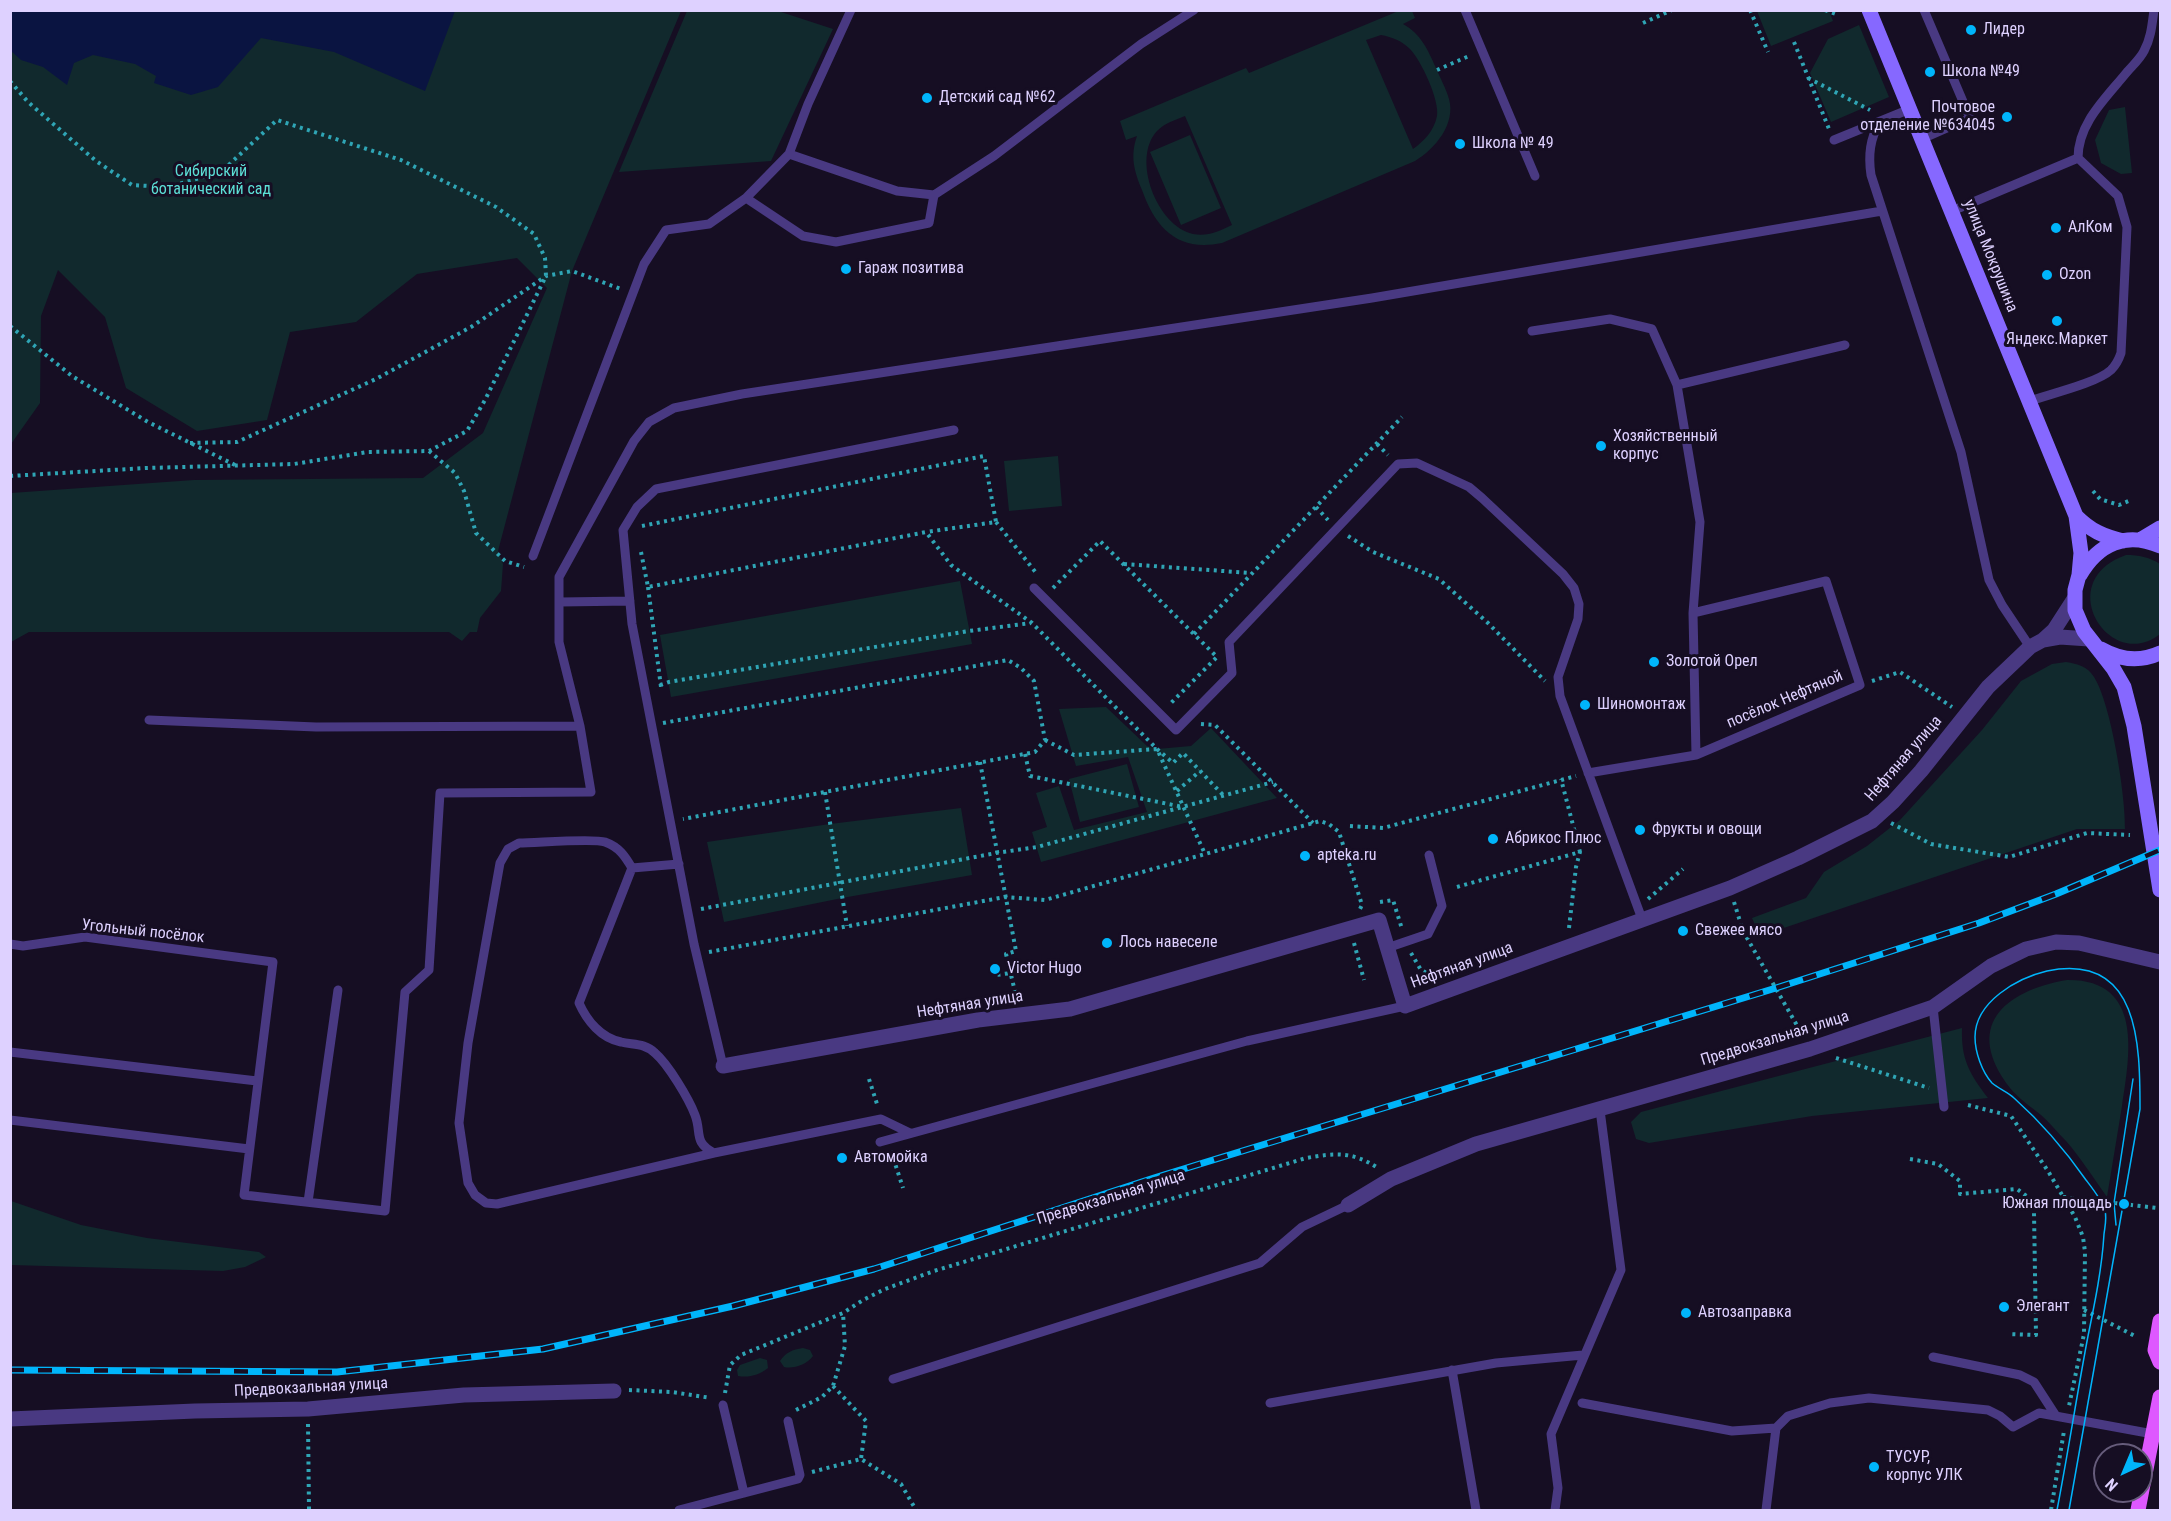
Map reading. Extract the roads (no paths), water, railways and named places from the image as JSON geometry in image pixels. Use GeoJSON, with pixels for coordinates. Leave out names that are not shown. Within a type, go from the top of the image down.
{"type":"FeatureCollection","features":[{"type":"Feature","properties":{"kind":"main road"},"geometry":{"type":"LineString","coordinates":[[2160,1321],[2155,1350],[2160,1362]]}},
{"type":"Feature","properties":{"kind":"main road"},"geometry":{"type":"LineString","coordinates":[[2138,1510],[2155,1454],[2160,1397]]}},
{"type":"Feature","properties":{"kind":"street","name":"улица Мокрушина"},"geometry":{"type":"LineString","coordinates":[[1869,10],[2076,516],[2081,553],[2079,575]]}},
{"type":"Feature","properties":{"kind":"street"},"geometry":{"type":"LineString","coordinates":[[2076,516],[2088,528],[2103,536],[2123,540],[2140,540],[2160,546]]}},
{"type":"Feature","properties":{"kind":"street"},"geometry":{"type":"LineString","coordinates":[[2140,540],[2160,528]]}},
{"type":"Feature","properties":{"kind":"street"},"geometry":{"type":"LineString","coordinates":[[2123,540],[2097,552],[2088,561],[2079,575],[2074,599],[2078,621],[2124,687],[2160,890]]}},
{"type":"Feature","properties":{"kind":"street","name":"Нефтяная улица"},"geometry":{"type":"LineString","coordinates":[[723,1066],[978,1020],[1019,1008],[1070,1009],[1353,921],[1379,920],[1405,1006],[1730,888],[1798,858],[1877,816],[1921,771],[1988,687],[2062,620],[2074,599]]}},
{"type":"Feature","properties":{"kind":"street"},"geometry":{"type":"LineString","coordinates":[[2037,643],[2060,637],[2094,643],[2111,655],[2126,659],[2141,659],[2160,653]]}},
{"type":"Feature","properties":{"kind":"street","name":"Предвокзальная улица"},"geometry":{"type":"LineString","coordinates":[[1348,1205],[1391,1179],[1476,1144],[1826,1043],[1933,1007],[1991,966],[2026,949],[2055,942],[2079,942],[2160,962]]}},
{"type":"Feature","properties":{"kind":"street","name":"Предвокзальная улица"},"geometry":{"type":"LineString","coordinates":[[10,1419],[308,1409],[464,1395],[614,1391]]}},
{"type":"Feature","properties":{"kind":"lane"},"geometry":{"type":"LineString","coordinates":[[533,556],[644,264],[666,230],[708,224],[746,198],[789,154],[808,104],[851,10]]}},
{"type":"Feature","properties":{"kind":"lane"},"geometry":{"type":"LineString","coordinates":[[789,154],[897,191],[934,195],[994,156],[1141,44],[1194,10]]}},
{"type":"Feature","properties":{"kind":"lane"},"geometry":{"type":"LineString","coordinates":[[1465,10],[1535,176]]}},
{"type":"Feature","properties":{"kind":"lane"},"geometry":{"type":"LineString","coordinates":[[1922,139],[1970,118],[1924,10]]}},
{"type":"Feature","properties":{"kind":"lane"},"geometry":{"type":"LineString","coordinates":[[2030,401],[2100,377],[2111,370],[2121,353],[2127,227],[2118,196],[2078,158],[2078,143],[2084,128],[2143,54],[2151,37],[2154,10]]}},
{"type":"Feature","properties":{"kind":"lane"},"geometry":{"type":"LineString","coordinates":[[1834,140],[1878,117],[1910,109]]}},
{"type":"Feature","properties":{"kind":"lane"},"geometry":{"type":"LineString","coordinates":[[1878,117],[1872,136],[1869,160],[1871,175],[1960,452],[1989,580],[2002,605],[2037,643]]}},
{"type":"Feature","properties":{"kind":"lane"},"geometry":{"type":"LineString","coordinates":[[1952,211],[2078,158]]}},
{"type":"Feature","properties":{"kind":"lane"},"geometry":{"type":"LineString","coordinates":[[746,198],[803,236],[836,242],[929,223],[934,195]]}},
{"type":"Feature","properties":{"kind":"lane"},"geometry":{"type":"LineString","coordinates":[[10,1052],[257,1081],[244,1195],[385,1211],[405,992],[429,970],[440,793],[591,792],[580,726],[559,642],[559,577],[634,441],[649,422],[674,408],[766,391],[1104,341],[1372,298],[1882,211]]}},
{"type":"Feature","properties":{"kind":"lane"},"geometry":{"type":"LineString","coordinates":[[1532,331],[1610,319],[1652,329],[1677,385],[1700,522],[1693,613],[1696,755]]}},
{"type":"Feature","properties":{"kind":"lane"},"geometry":{"type":"LineString","coordinates":[[1677,385],[1845,345]]}},
{"type":"Feature","properties":{"kind":"lane"},"geometry":{"type":"LineString","coordinates":[[723,1066],[694,944],[651,726],[630,601],[622,530],[637,507],[656,489],[954,430]]}},
{"type":"Feature","properties":{"kind":"lane"},"geometry":{"type":"LineString","coordinates":[[1034,588],[1176,730],[1232,673],[1229,642],[1398,464],[1417,463],[1468,488],[1482,498],[1563,574],[1574,588],[1579,604],[1578,619],[1558,677],[1560,696],[1642,919]]}},
{"type":"Feature","properties":{"kind":"lane","name":"посёлок Нефтяной"},"geometry":{"type":"LineString","coordinates":[[1588,773],[1696,755],[1860,685],[1826,581],[1693,613]]}},
{"type":"Feature","properties":{"kind":"lane"},"geometry":{"type":"LineString","coordinates":[[560,602],[630,601]]}},
{"type":"Feature","properties":{"kind":"lane"},"geometry":{"type":"LineString","coordinates":[[148,720],[316,728],[580,726]]}},
{"type":"Feature","properties":{"kind":"lane"},"geometry":{"type":"LineString","coordinates":[[714,1153],[705,1148],[699,1140],[695,1116],[668,1069],[654,1051],[638,1043],[620,1042],[597,1030],[584,1016],[579,1003],[632,868],[625,855],[603,841],[519,843],[508,849],[500,864],[468,1043],[459,1124],[468,1183],[480,1199],[486,1203],[497,1204],[714,1153],[881,1119],[910,1133]]}},
{"type":"Feature","properties":{"kind":"lane"},"geometry":{"type":"LineString","coordinates":[[1387,948],[1428,934],[1442,906],[1429,855]]}},
{"type":"Feature","properties":{"kind":"lane"},"geometry":{"type":"LineString","coordinates":[[632,868],[679,864]]}},
{"type":"Feature","properties":{"kind":"lane","name":"Угольный посёлок"},"geometry":{"type":"LineString","coordinates":[[10,944],[23,946],[85,938],[273,962],[257,1081]]}},
{"type":"Feature","properties":{"kind":"lane"},"geometry":{"type":"LineString","coordinates":[[308,1202],[338,990]]}},
{"type":"Feature","properties":{"kind":"lane"},"geometry":{"type":"LineString","coordinates":[[880,1142],[1247,1041],[1405,1006]]}},
{"type":"Feature","properties":{"kind":"lane"},"geometry":{"type":"LineString","coordinates":[[1933,1007],[1944,1107]]}},
{"type":"Feature","properties":{"kind":"lane"},"geometry":{"type":"LineString","coordinates":[[1555,1510],[1557,1488],[1551,1434],[1621,1270],[1600,1110]]}},
{"type":"Feature","properties":{"kind":"lane"},"geometry":{"type":"LineString","coordinates":[[10,1120],[249,1149]]}},
{"type":"Feature","properties":{"kind":"lane"},"geometry":{"type":"LineString","coordinates":[[893,1379],[1260,1263],[1302,1227],[1348,1205]]}},
{"type":"Feature","properties":{"kind":"lane"},"geometry":{"type":"LineString","coordinates":[[1270,1403],[1496,1363],[1583,1355]]}},
{"type":"Feature","properties":{"kind":"lane"},"geometry":{"type":"LineString","coordinates":[[1933,1357],[2020,1375],[2034,1382],[2062,1417]]}},
{"type":"Feature","properties":{"kind":"lane"},"geometry":{"type":"LineString","coordinates":[[1452,1370],[1476,1510]]}},
{"type":"Feature","properties":{"kind":"lane"},"geometry":{"type":"LineString","coordinates":[[1766,1510],[1776,1428],[1788,1416],[1830,1403],[1869,1398],[1988,1410],[2013,1427],[2039,1413],[2157,1432]]}},
{"type":"Feature","properties":{"kind":"lane"},"geometry":{"type":"LineString","coordinates":[[1582,1403],[1732,1431],[1776,1428]]}},
{"type":"Feature","properties":{"kind":"lane"},"geometry":{"type":"LineString","coordinates":[[723,1405],[744,1494]]}},
{"type":"Feature","properties":{"kind":"lane"},"geometry":{"type":"LineString","coordinates":[[679,1510],[798,1479],[801,1475],[788,1421]]}},
{"type":"Feature","properties":{"kind":"tram line"},"geometry":{"type":"LineString","coordinates":[[2057,1510],[2098,1285],[2106,1214],[2097,1195],[2053,1137],[2014,1098],[1988,1078],[1980,1062],[1975,1037],[1982,1013],[1990,1003],[2011,986],[2035,974],[2078,969],[2101,976],[2117,990],[2128,1009],[2139,1058],[2140,1109],[2069,1510]]}},
{"type":"Feature","properties":{"kind":"tram line"},"geometry":{"type":"LineString","coordinates":[[2116,1225],[2114,1203],[2133,1079]]}},
{"type":"Feature","properties":{"kind":"railway"},"geometry":{"type":"LineString","coordinates":[[10,1370],[337,1372],[543,1349],[733,1306],[874,1269],[1154,1178],[1776,988],[1979,923],[2056,894],[2160,850]]}},
{"type":"Feature","properties":{"kind":"place","name":"Лидер"},"geometry":{"type":"Point","coordinates":[1971,30]}},
{"type":"Feature","properties":{"kind":"place","name":"Школа №49"},"geometry":{"type":"Point","coordinates":[1930,72]}},
{"type":"Feature","properties":{"kind":"place","name":"Детский сад №62"},"geometry":{"type":"Point","coordinates":[927,98]}},
{"type":"Feature","properties":{"kind":"place","name":"Почтовое отделение №634045"},"geometry":{"type":"Point","coordinates":[2007,117]}},
{"type":"Feature","properties":{"kind":"place","name":"Школа № 49"},"geometry":{"type":"Point","coordinates":[1460,144]}},
{"type":"Feature","properties":{"kind":"place","name":"АлКом"},"geometry":{"type":"Point","coordinates":[2056,228]}},
{"type":"Feature","properties":{"kind":"place","name":"Гараж позитива"},"geometry":{"type":"Point","coordinates":[846,269]}},
{"type":"Feature","properties":{"kind":"place","name":"Ozon"},"geometry":{"type":"Point","coordinates":[2047,275]}},
{"type":"Feature","properties":{"kind":"place","name":"Яндекс.Маркет"},"geometry":{"type":"Point","coordinates":[2057,321]}},
{"type":"Feature","properties":{"kind":"place","name":"Хозяйственный корпус"},"geometry":{"type":"Point","coordinates":[1601,446]}},
{"type":"Feature","properties":{"kind":"place","name":"Золотой Орел"},"geometry":{"type":"Point","coordinates":[1654,662]}},
{"type":"Feature","properties":{"kind":"place","name":"Шиномонтаж"},"geometry":{"type":"Point","coordinates":[1585,705]}},
{"type":"Feature","properties":{"kind":"place","name":"Фрукты и овощи"},"geometry":{"type":"Point","coordinates":[1640,830]}},
{"type":"Feature","properties":{"kind":"place","name":"Абрикос Плюс"},"geometry":{"type":"Point","coordinates":[1493,839]}},
{"type":"Feature","properties":{"kind":"place","name":"apteka.ru"},"geometry":{"type":"Point","coordinates":[1305,856]}},
{"type":"Feature","properties":{"kind":"place","name":"Свежее мясо"},"geometry":{"type":"Point","coordinates":[1683,931]}},
{"type":"Feature","properties":{"kind":"place","name":"Лось навеселе"},"geometry":{"type":"Point","coordinates":[1107,943]}},
{"type":"Feature","properties":{"kind":"place","name":"Victor Hugo"},"geometry":{"type":"Point","coordinates":[995,969]}},
{"type":"Feature","properties":{"kind":"place","name":"Автомойка"},"geometry":{"type":"Point","coordinates":[842,1158]}},
{"type":"Feature","properties":{"kind":"place","name":"Южная площадь"},"geometry":{"type":"Point","coordinates":[2124,1204]}},
{"type":"Feature","properties":{"kind":"place","name":"Элегант"},"geometry":{"type":"Point","coordinates":[2004,1307]}},
{"type":"Feature","properties":{"kind":"place","name":"Автозаправка"},"geometry":{"type":"Point","coordinates":[1686,1313]}},
{"type":"Feature","properties":{"kind":"place","name":"ТУСУР, корпус УЛК"},"geometry":{"type":"Point","coordinates":[1874,1467]}},
{"type":"Feature","properties":{"kind":"park label","name":"Сибирский ботанический сад"},"geometry":{"type":"Point","coordinates":[211,181]}}]}
